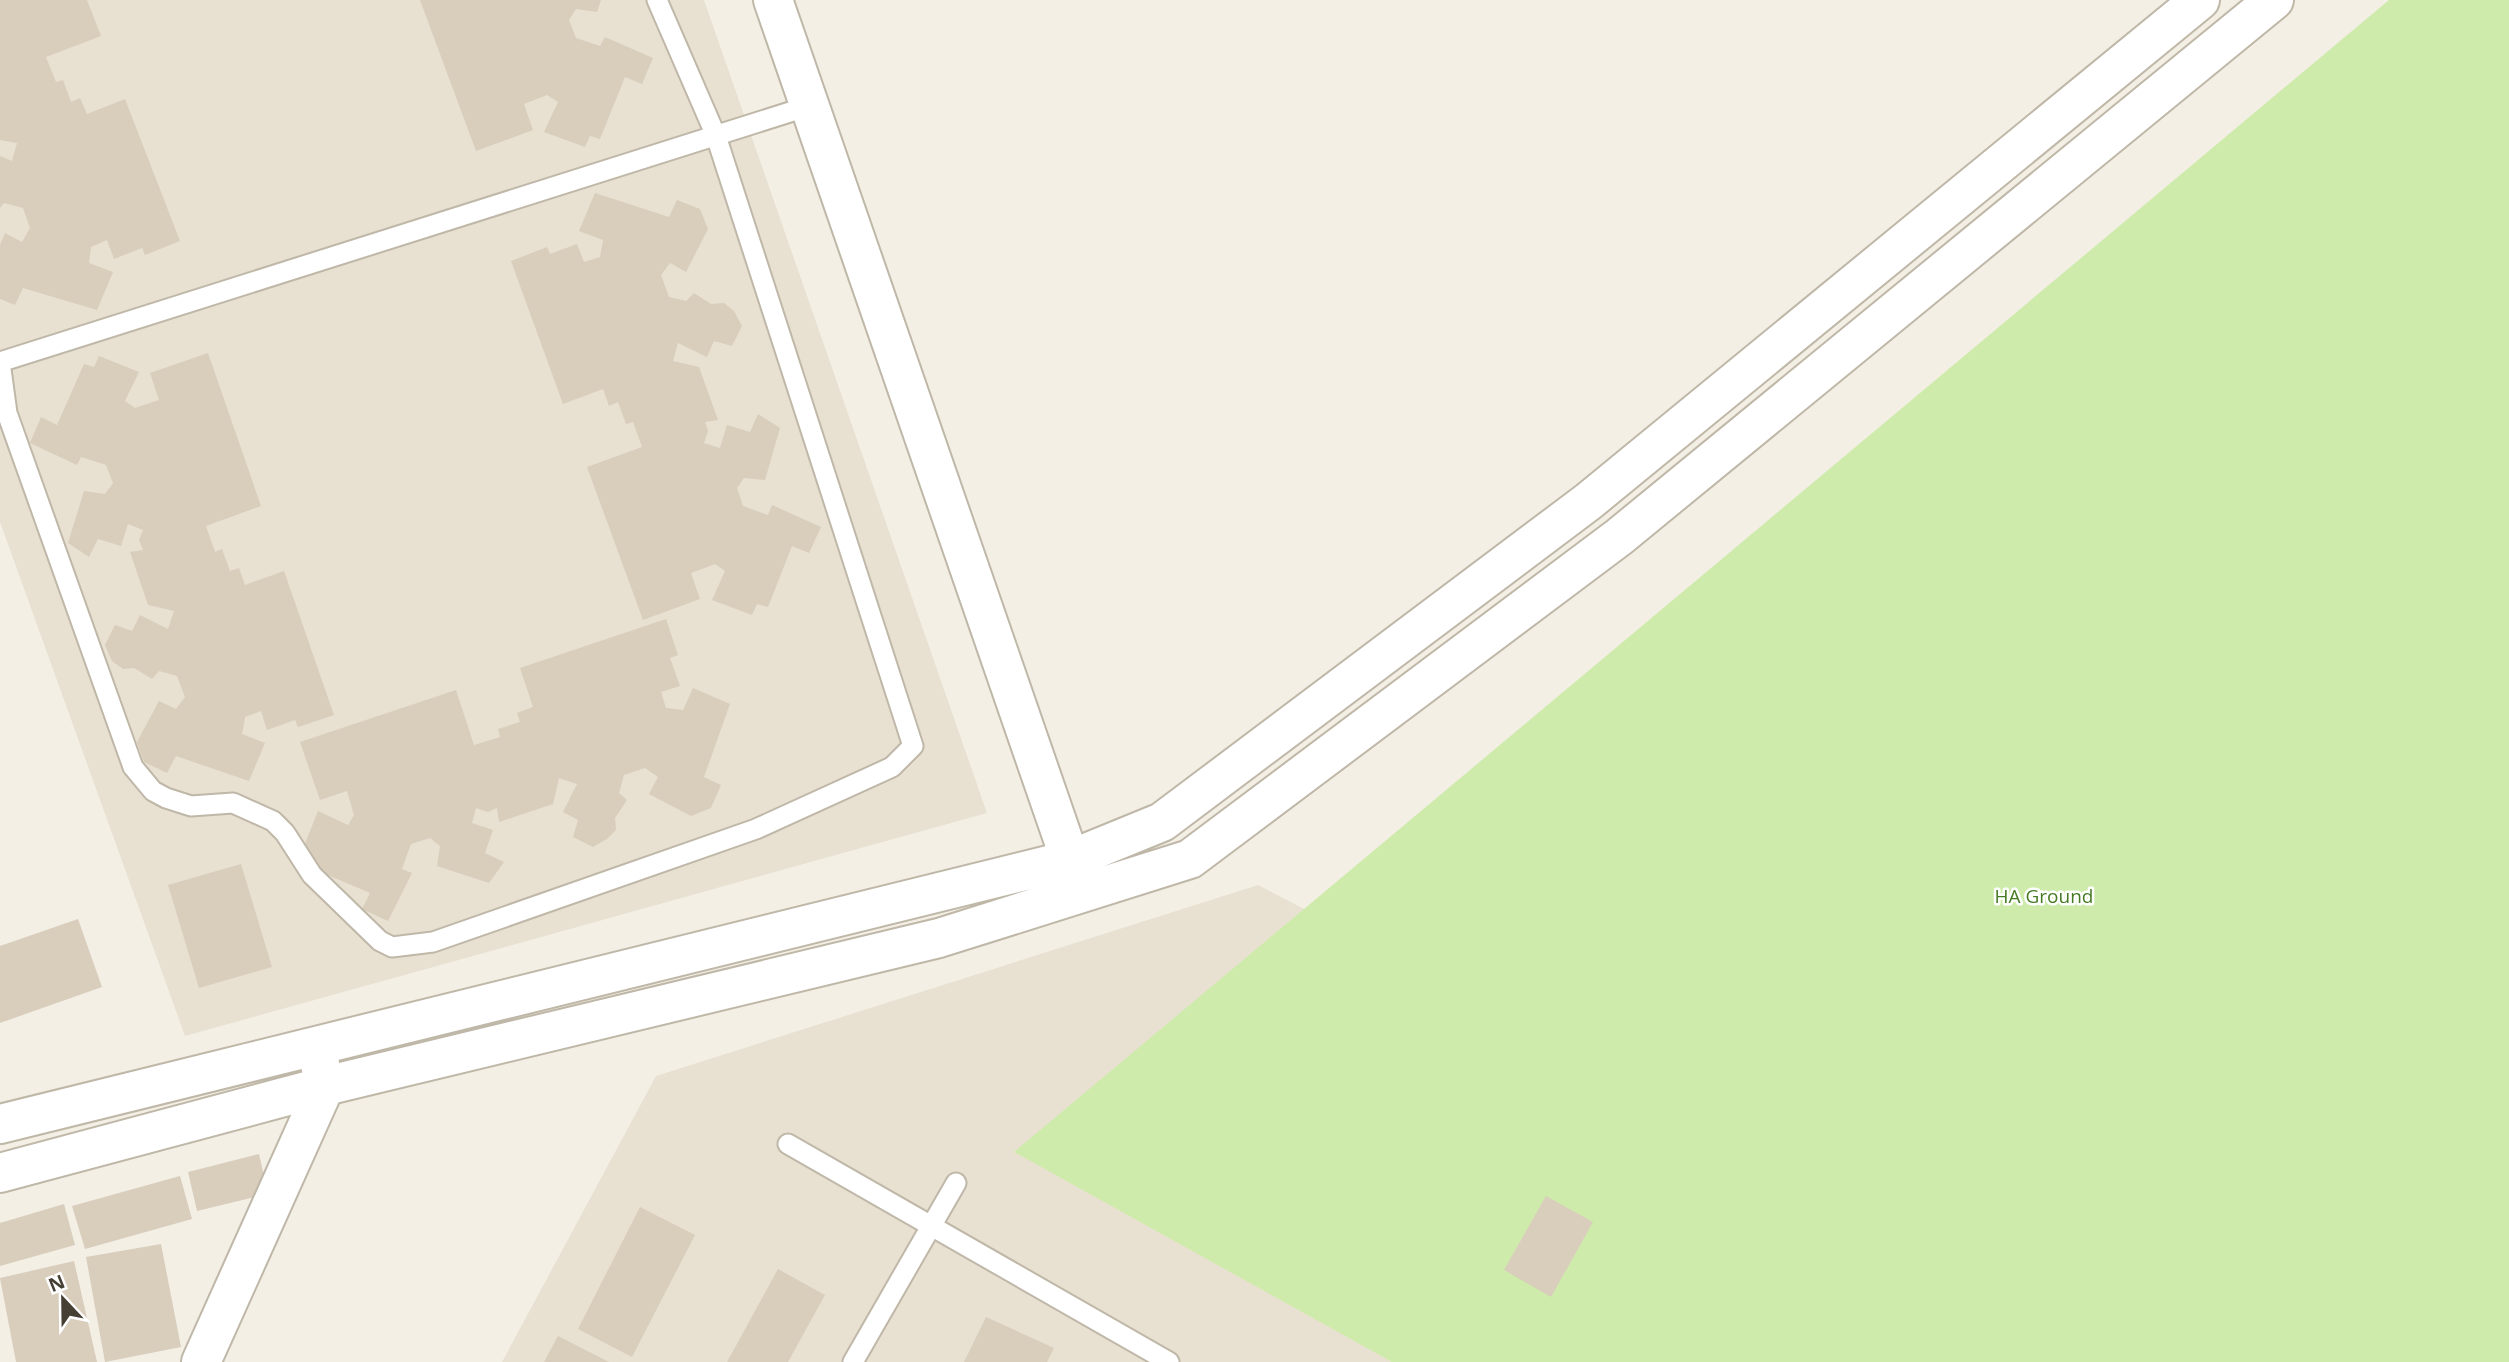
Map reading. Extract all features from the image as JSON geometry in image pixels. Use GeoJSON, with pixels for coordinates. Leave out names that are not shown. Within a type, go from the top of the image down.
{"type":"FeatureCollection","features":[{"type":"Feature","properties":{"kind":"street"},"geometry":{"type":"LineString","coordinates":[[772,0],[1083,895]]}},
{"type":"Feature","properties":{"kind":"street"},"geometry":{"type":"LineString","coordinates":[[0,1124],[1069,860],[1162,822],[1589,501],[2200,0]]}},
{"type":"Feature","properties":{"kind":"street"},"geometry":{"type":"LineString","coordinates":[[0,1173],[325,1086],[939,939],[1190,859],[1619,537],[2274,0]]}},
{"type":"Feature","properties":{"kind":"street"},"geometry":{"type":"LineString","coordinates":[[201,1362],[325,1086],[316,1047]]}},
{"type":"Feature","properties":{"kind":"lane"},"geometry":{"type":"LineString","coordinates":[[657,0],[716,136],[912,746],[892,767],[756,829],[433,942],[392,947],[380,941],[312,875],[285,833],[273,821],[233,803],[191,806],[166,798],[153,791],[132,767],[7,413],[0,362],[716,136],[809,106]]}},
{"type":"Feature","properties":{"kind":"lane"},"geometry":{"type":"LineString","coordinates":[[788,1144],[1170,1362]]}},
{"type":"Feature","properties":{"kind":"lane"},"geometry":{"type":"LineString","coordinates":[[853,1362],[930,1225],[957,1183]]}},
{"type":"Feature","properties":{"kind":"shaded area"},"geometry":{"type":"Polygon","coordinates":[[[0,0],[704,0],[987,813],[185,1036],[0,522],[0,0]]]}},
{"type":"Feature","properties":{"kind":"shaded area"},"geometry":{"type":"Polygon","coordinates":[[[1258,885],[2146,1347],[2137,1362],[502,1362],[656,1076],[1258,885]]]}},
{"type":"Feature","properties":{"kind":"green space","name":"HA Ground"},"geometry":{"type":"Polygon","coordinates":[[[2389,0],[2509,0],[2509,1362],[1392,1362],[1014,1152],[2389,0]]]}},
{"type":"Feature","properties":{"kind":"building"},"geometry":{"type":"Polygon","coordinates":[[[0,0],[87,0],[101,36],[46,57],[56,82],[63,80],[71,102],[80,98],[87,114],[125,99],[180,241],[145,255],[142,248],[114,259],[107,240],[91,247],[89,263],[113,272],[97,310],[23,288],[15,305],[0,299],[0,245],[5,233],[22,242],[30,228],[23,208],[4,203],[0,208],[0,156],[12,161],[17,143],[0,140],[0,0]]]}},
{"type":"Feature","properties":{"kind":"building"},"geometry":{"type":"Polygon","coordinates":[[[420,0],[601,0],[597,12],[576,9],[569,20],[576,38],[600,46],[605,37],[653,58],[642,84],[625,77],[600,139],[590,136],[585,147],[544,132],[558,102],[547,95],[524,104],[533,130],[476,151],[420,0]]]}},
{"type":"Feature","properties":{"kind":"building"},"geometry":{"type":"Polygon","coordinates":[[[595,193],[669,217],[677,200],[700,209],[708,229],[686,272],[670,263],[661,275],[669,297],[686,301],[694,293],[711,304],[724,303],[734,311],[742,326],[732,346],[714,341],[707,357],[678,343],[673,361],[699,367],[718,420],[705,422],[708,431],[704,443],[720,448],[727,425],[750,432],[758,414],[780,428],[765,480],[744,478],[737,488],[743,506],[768,515],[772,505],[821,527],[809,553],[792,546],[768,607],[757,604],[752,615],[712,600],[725,571],[715,564],[691,573],[700,599],[643,620],[587,467],[642,447],[633,422],[626,424],[618,402],[609,406],[603,389],[563,404],[511,261],[547,247],[550,254],[577,244],[584,262],[600,257],[603,240],[579,231],[595,193]]]}},
{"type":"Feature","properties":{"kind":"building"},"geometry":{"type":"Polygon","coordinates":[[[208,353],[261,506],[206,526],[215,552],[222,549],[230,571],[239,568],[245,585],[284,571],[334,715],[298,727],[295,720],[267,730],[261,711],[245,717],[242,734],[265,743],[249,781],[176,756],[167,773],[144,762],[137,742],[159,701],[176,709],[185,697],[177,676],[159,671],[152,679],[134,668],[123,669],[112,661],[105,645],[115,625],[132,631],[140,615],[168,629],[174,611],[148,605],[130,552],[143,550],[139,540],[143,530],[128,524],[121,546],[98,539],[89,557],[68,543],[84,491],[105,494],[113,483],[106,465],[81,457],[77,465],[30,443],[41,417],[57,425],[84,364],[94,367],[99,356],[139,372],[125,401],[135,408],[159,400],[150,373],[208,353]]]}},
{"type":"Feature","properties":{"kind":"building"},"geometry":{"type":"Polygon","coordinates":[[[666,619],[678,655],[670,658],[680,686],[661,692],[666,708],[683,710],[693,688],[730,704],[704,777],[721,785],[711,808],[691,816],[649,794],[658,777],[645,768],[624,775],[619,793],[627,800],[615,818],[616,830],[593,847],[573,837],[578,820],[563,812],[577,784],[559,778],[553,804],[499,822],[497,808],[488,812],[476,808],[472,823],[493,830],[485,853],[504,862],[489,883],[437,866],[440,846],[430,838],[411,844],[402,869],[412,873],[388,921],[362,909],[370,893],[309,867],[313,856],[302,851],[318,811],[348,825],[354,815],[347,791],[320,800],[300,742],[456,690],[474,745],[500,737],[498,729],[520,722],[517,713],[533,707],[520,668],[666,619]]]}},
{"type":"Feature","properties":{"kind":"building"},"geometry":{"type":"Polygon","coordinates":[[[241,864],[272,967],[199,988],[168,885],[241,864]]]}},
{"type":"Feature","properties":{"kind":"building"},"geometry":{"type":"Polygon","coordinates":[[[78,919],[102,987],[0,1023],[0,946],[78,919]]]}},
{"type":"Feature","properties":{"kind":"building"},"geometry":{"type":"Polygon","coordinates":[[[259,1154],[268,1194],[197,1211],[188,1172],[259,1154]]]}},
{"type":"Feature","properties":{"kind":"building"},"geometry":{"type":"Polygon","coordinates":[[[180,1176],[192,1219],[85,1249],[72,1206],[180,1176]]]}},
{"type":"Feature","properties":{"kind":"building"},"geometry":{"type":"Polygon","coordinates":[[[1546,1196],[1593,1222],[1551,1297],[1504,1270],[1546,1196]]]}},
{"type":"Feature","properties":{"kind":"building"},"geometry":{"type":"Polygon","coordinates":[[[64,1204],[75,1245],[0,1266],[0,1223],[64,1204]]]}},
{"type":"Feature","properties":{"kind":"building"},"geometry":{"type":"Polygon","coordinates":[[[640,1207],[695,1235],[632,1357],[578,1329],[640,1207]]]}},
{"type":"Feature","properties":{"kind":"building"},"geometry":{"type":"Polygon","coordinates":[[[161,1244],[181,1347],[105,1362],[86,1257],[161,1244]]]}},
{"type":"Feature","properties":{"kind":"building"},"geometry":{"type":"Polygon","coordinates":[[[74,1261],[97,1362],[16,1362],[0,1278],[74,1261]]]}},
{"type":"Feature","properties":{"kind":"building"},"geometry":{"type":"Polygon","coordinates":[[[778,1269],[825,1295],[788,1362],[727,1362],[778,1269]]]}},
{"type":"Feature","properties":{"kind":"building"},"geometry":{"type":"Polygon","coordinates":[[[986,1317],[1054,1348],[1047,1362],[964,1362],[986,1317]]]}},
{"type":"Feature","properties":{"kind":"building"},"geometry":{"type":"Polygon","coordinates":[[[558,1336],[609,1362],[544,1362],[558,1336]]]}}]}
